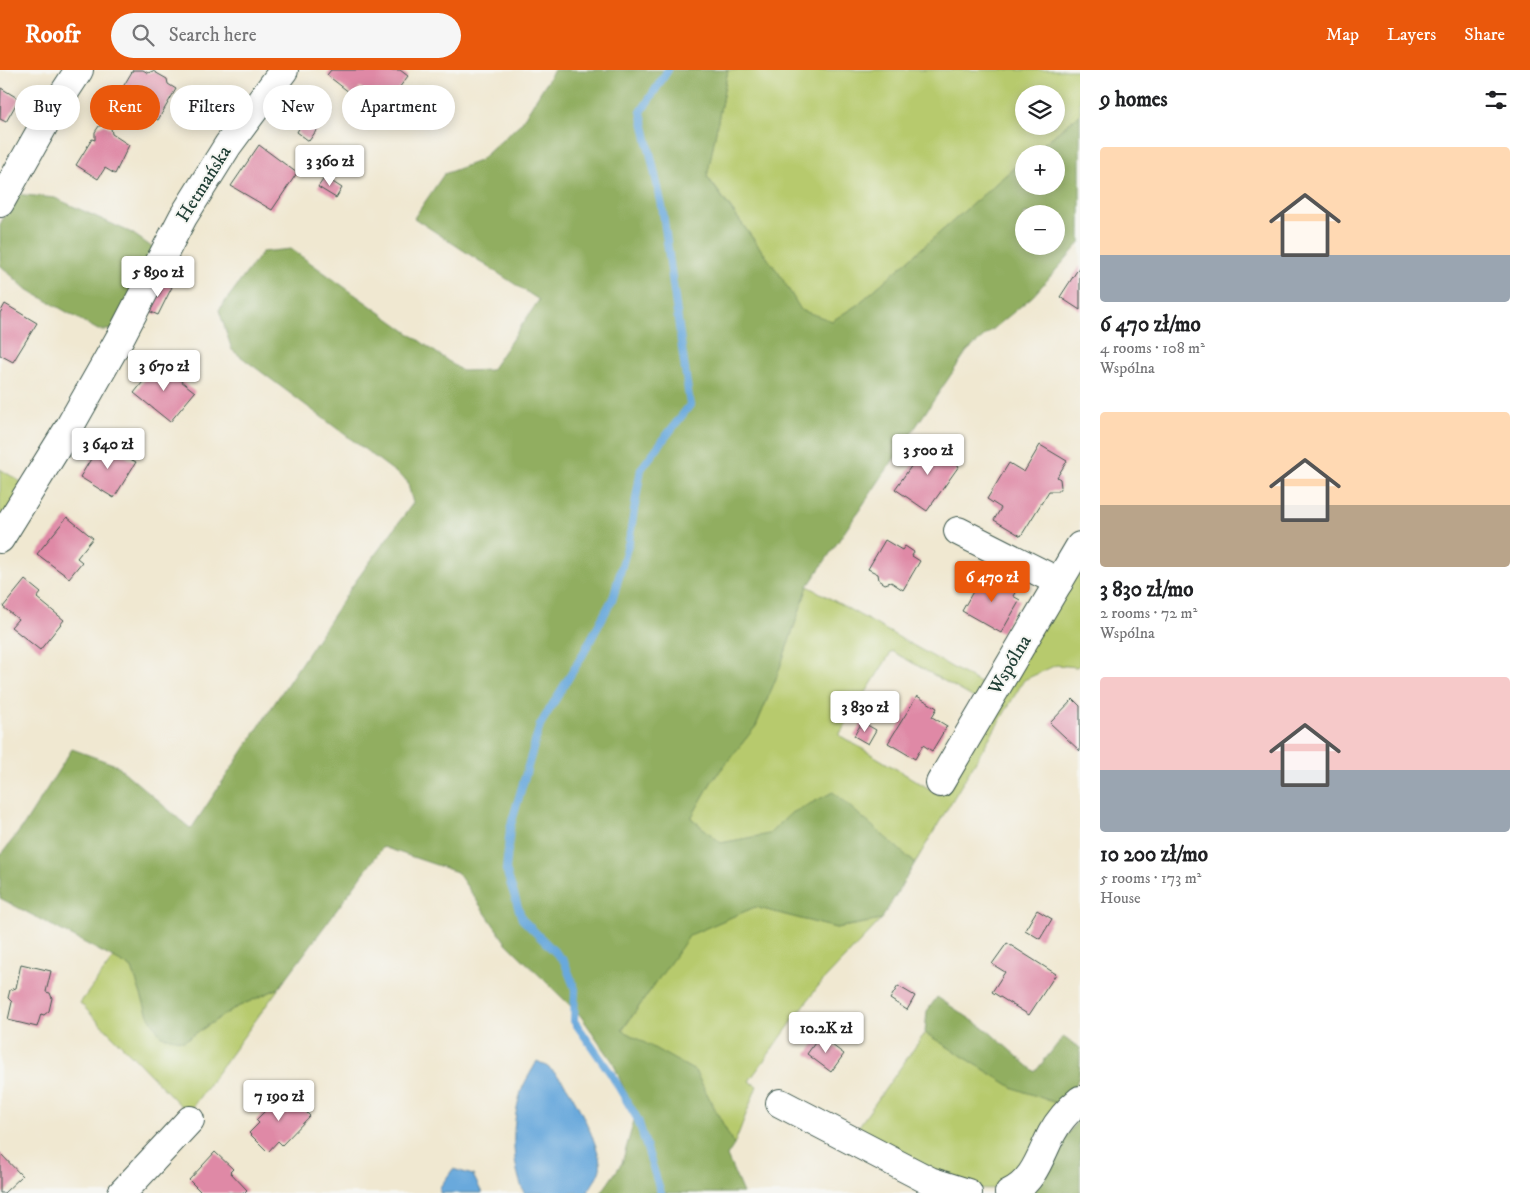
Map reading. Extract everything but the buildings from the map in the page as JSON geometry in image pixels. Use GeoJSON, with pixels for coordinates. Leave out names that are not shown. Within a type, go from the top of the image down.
{"type":"FeatureCollection","features":[{"type":"Feature","properties":{"kind":"street"},"geometry":{"type":"LineString","coordinates":[[0,203],[49,116],[79,70]]}},
{"type":"Feature","properties":{"kind":"street","name":"Hetmańska"},"geometry":{"type":"LineString","coordinates":[[0,539],[70,426],[183,217],[228,145],[284,70]]}},
{"type":"Feature","properties":{"kind":"street"},"geometry":{"type":"LineString","coordinates":[[958,531],[1059,582]]}},
{"type":"Feature","properties":{"kind":"street","name":"Wspólna"},"geometry":{"type":"LineString","coordinates":[[940,783],[1080,546]]}},
{"type":"Feature","properties":{"kind":"street"},"geometry":{"type":"LineString","coordinates":[[1009,1193],[1019,1188],[1030,1178],[1053,1131],[1068,1110],[1080,1100]]}},
{"type":"Feature","properties":{"kind":"street"},"geometry":{"type":"LineString","coordinates":[[780,1103],[930,1181],[968,1193]]}},
{"type":"Feature","properties":{"kind":"street"},"geometry":{"type":"LineString","coordinates":[[122,1193],[190,1120]]}},
{"type":"Feature","properties":{"kind":"green space"},"geometry":{"type":"Polygon","coordinates":[[[554,70],[728,70],[707,177],[780,275],[801,310],[832,321],[857,305],[1015,167],[1015,195],[1065,195],[1065,145],[1042,145],[1054,135],[1065,135],[1065,126],[1080,114],[1080,243],[1033,296],[967,351],[808,586],[777,676],[756,726],[712,781],[691,818],[721,843],[769,834],[790,814],[833,792],[915,863],[881,920],[836,928],[755,907],[690,935],[622,1030],[695,1071],[734,1145],[727,1156],[743,1193],[601,1193],[622,1163],[635,1117],[613,1062],[580,1015],[506,943],[457,872],[383,847],[279,988],[233,1009],[184,1041],[161,1036],[148,1015],[132,968],[0,898],[0,856],[24,825],[72,749],[116,765],[191,829],[355,582],[413,503],[407,481],[232,350],[219,310],[262,252],[291,249],[462,371],[491,370],[539,300],[414,218],[444,174],[479,161],[521,123],[554,70]]]}},
{"type":"Feature","properties":{"kind":"green space"},"geometry":{"type":"Polygon","coordinates":[[[728,70],[1080,70],[1080,114],[1065,126],[1065,85],[1015,85],[1015,135],[1054,135],[1042,145],[1015,145],[1015,167],[857,305],[832,321],[801,311],[780,275],[707,176],[728,70]]]}},
{"type":"Feature","properties":{"kind":"green space"},"geometry":{"type":"Polygon","coordinates":[[[15,194],[55,198],[132,233],[156,250],[114,330],[98,330],[25,288],[0,265],[0,225],[15,194]]]}},
{"type":"Feature","properties":{"kind":"green space"},"geometry":{"type":"Polygon","coordinates":[[[0,469],[26,485],[0,525],[0,469]]]}},
{"type":"Feature","properties":{"kind":"green space"},"geometry":{"type":"Polygon","coordinates":[[[1080,558],[1080,664],[1077,667],[1056,665],[1024,680],[915,863],[833,793],[790,814],[770,834],[721,843],[691,818],[712,781],[756,726],[777,676],[808,586],[987,687],[979,701],[892,651],[839,735],[940,795],[1080,558]]]}},
{"type":"Feature","properties":{"kind":"green space"},"geometry":{"type":"Polygon","coordinates":[[[755,907],[836,928],[881,920],[819,985],[749,1081],[757,1086],[734,1145],[695,1071],[622,1031],[689,935],[755,907]]]}},
{"type":"Feature","properties":{"kind":"green space"},"geometry":{"type":"Polygon","coordinates":[[[114,957],[132,968],[148,1015],[184,1041],[233,1009],[279,988],[188,1113],[80,1003],[114,957]]]}},
{"type":"Feature","properties":{"kind":"green space"},"geometry":{"type":"Polygon","coordinates":[[[937,997],[987,1030],[1035,1072],[1063,1037],[1080,1048],[1079,1076],[1074,1087],[1056,1103],[1014,1088],[925,1033],[927,1011],[937,997]]]}},
{"type":"Feature","properties":{"kind":"green space"},"geometry":{"type":"Polygon","coordinates":[[[925,1033],[1014,1088],[1056,1103],[1030,1161],[1015,1180],[1007,1185],[986,1189],[973,1188],[854,1133],[925,1033]]]}},
{"type":"Feature","properties":{"kind":"green space"},"geometry":{"type":"Polygon","coordinates":[[[1080,1117],[1080,1193],[1025,1193],[1080,1117]]]}},
{"type":"Feature","properties":{"kind":"water"},"geometry":{"type":"Polygon","coordinates":[[[537,1061],[552,1070],[564,1083],[581,1112],[593,1138],[600,1161],[600,1169],[587,1193],[524,1193],[515,1156],[515,1117],[521,1092],[537,1061]]]}},
{"type":"Feature","properties":{"kind":"water"},"geometry":{"type":"Polygon","coordinates":[[[453,1169],[473,1175],[482,1193],[440,1193],[440,1187],[453,1169]]]}},
{"type":"Feature","properties":{"kind":"waterway"},"geometry":{"type":"LineString","coordinates":[[661,1193],[638,1120],[611,1074],[574,1021],[575,989],[564,961],[522,919],[506,870],[510,828],[540,725],[582,656],[613,598],[629,541],[641,469],[690,405],[662,206],[641,112],[668,70]]}}]}
